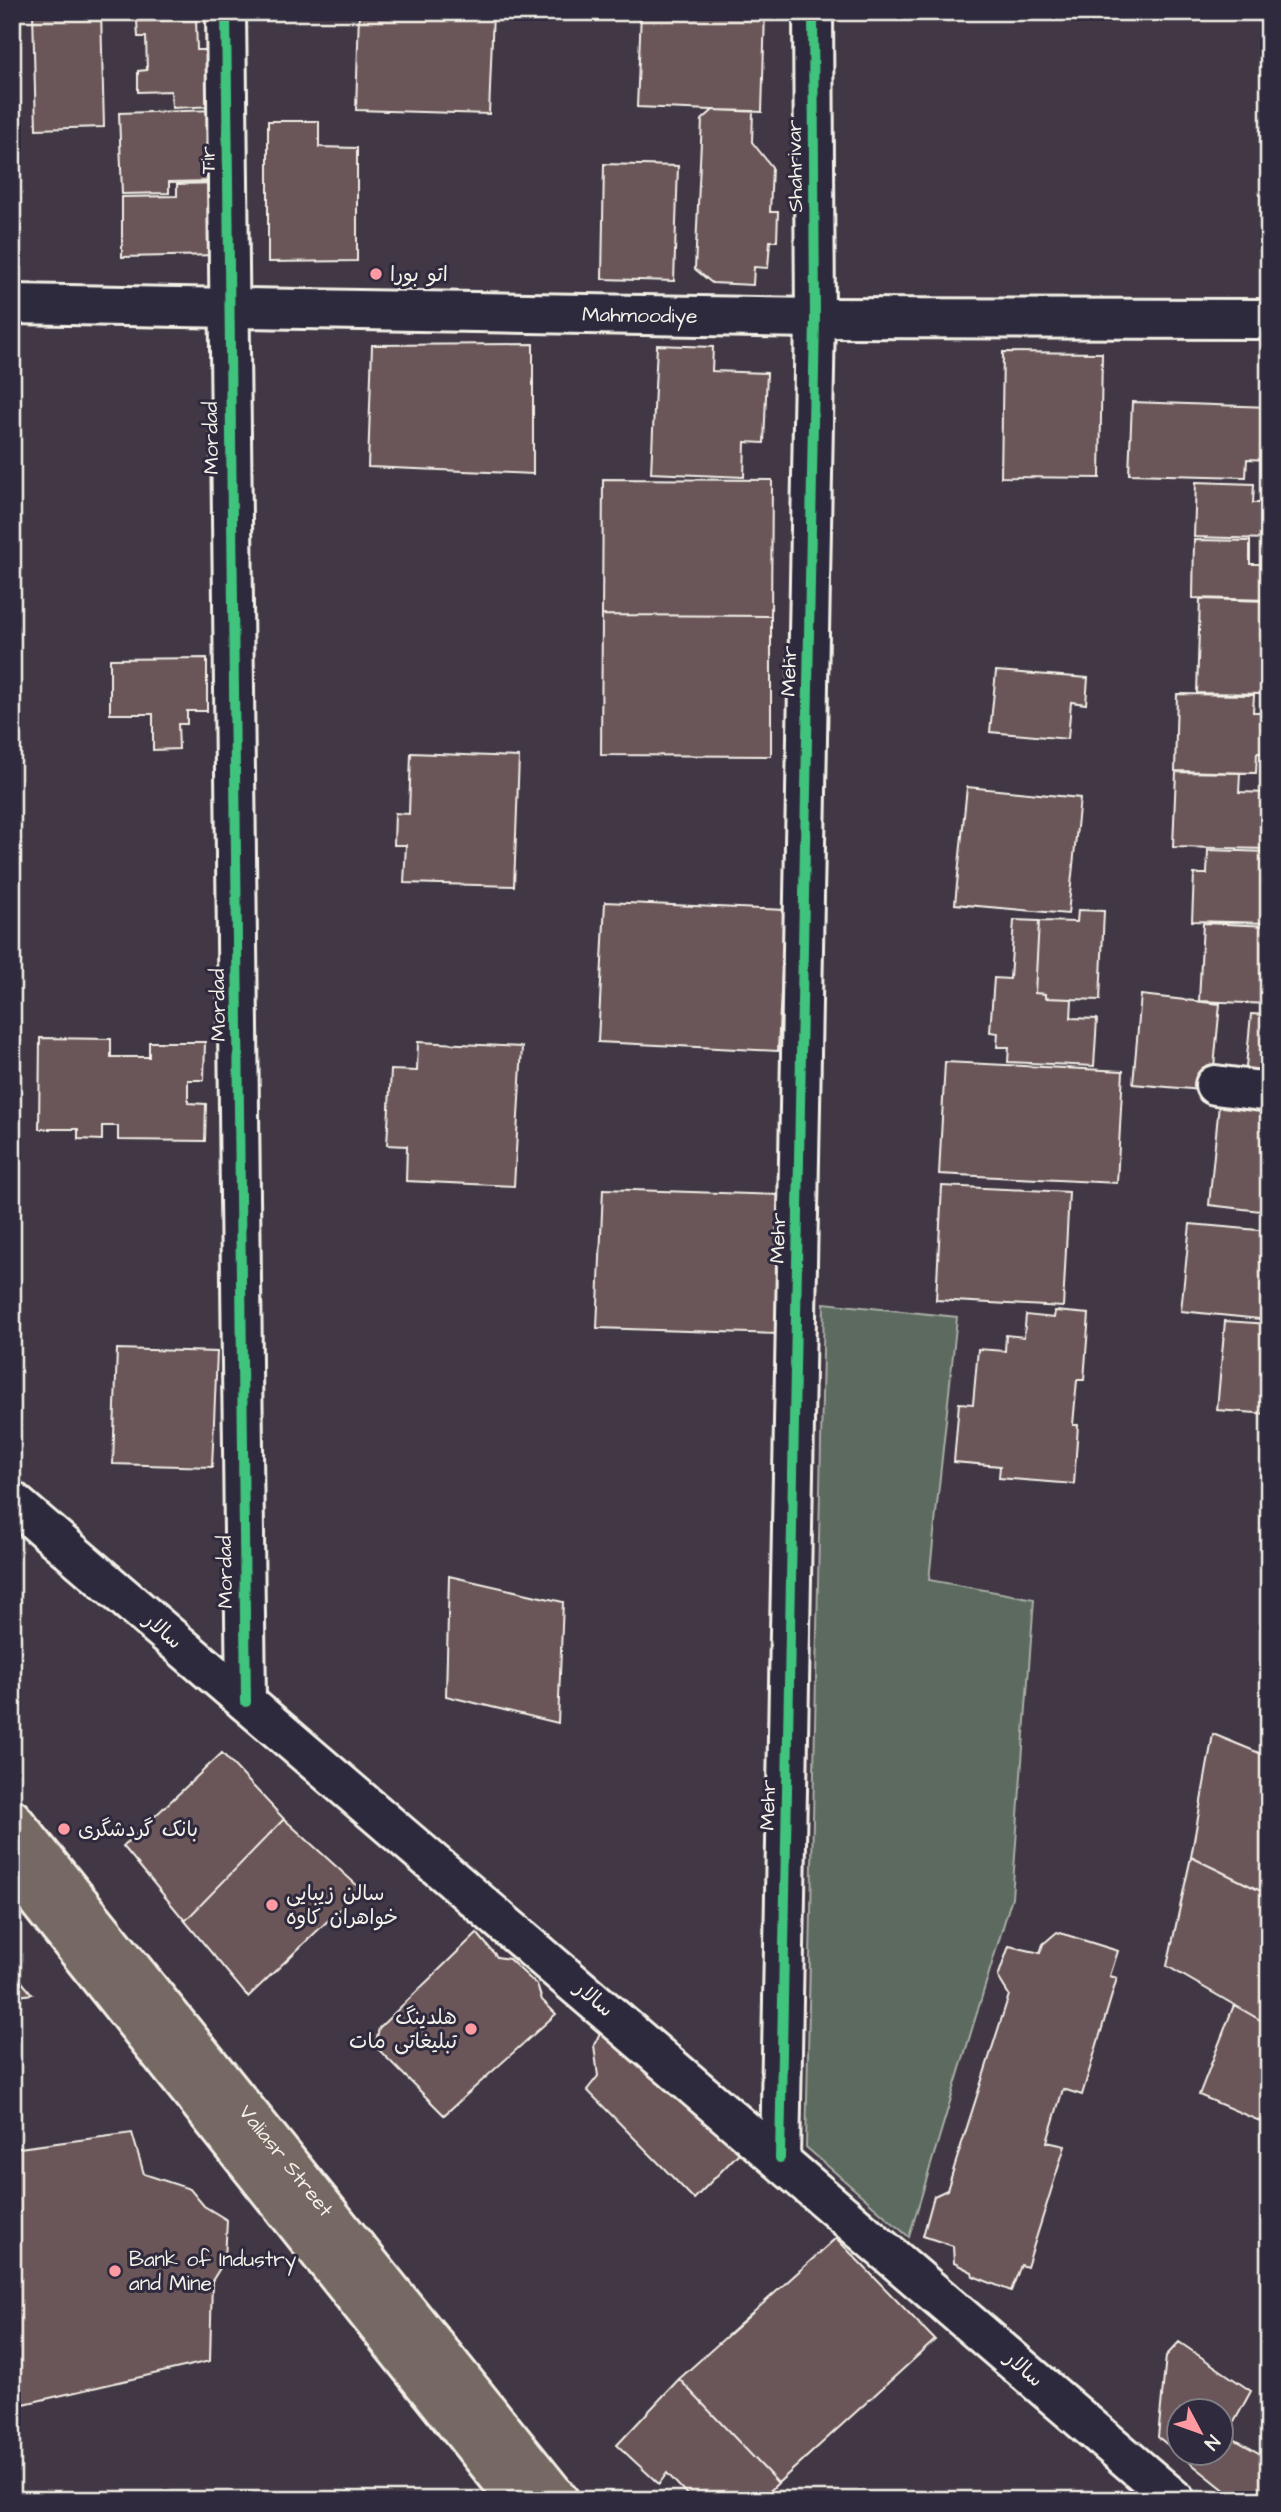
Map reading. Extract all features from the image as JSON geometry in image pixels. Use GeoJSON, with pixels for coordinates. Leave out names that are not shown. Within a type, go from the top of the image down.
{"type":"FeatureCollection","features":[{"type":"Feature","properties":{"kind":"main road","name":"Valiasr Street"},"geometry":{"type":"LineString","coordinates":[[12,1819],[559,2500]]}},
{"type":"Feature","properties":{"kind":"main road","name":"Valiasr Street"},"geometry":{"type":"LineString","coordinates":[[12,1868],[509,2498]]}},
{"type":"Feature","properties":{"kind":"street","name":"Tir"},"geometry":{"type":"LineString","coordinates":[[226,12],[229,307]]}},
{"type":"Feature","properties":{"kind":"street","name":"Shahrivar"},"geometry":{"type":"LineString","coordinates":[[813,12],[816,318]]}},
{"type":"Feature","properties":{"kind":"street","name":"Mahmoodiye"},"geometry":{"type":"LineString","coordinates":[[12,304],[816,318],[1269,319]]}},
{"type":"Feature","properties":{"kind":"street","name":"Mordad"},"geometry":{"type":"LineString","coordinates":[[229,307],[246,1702]]}},
{"type":"Feature","properties":{"kind":"street","name":"Mehr"},"geometry":{"type":"LineString","coordinates":[[780,2158],[816,318]]}},
{"type":"Feature","properties":{"kind":"street"},"geometry":{"type":"LineString","coordinates":[[1215,1085],[1269,1092]]}},
{"type":"Feature","properties":{"kind":"street","name":"سالار"},"geometry":{"type":"LineString","coordinates":[[12,1501],[1175,2500]]}},
{"type":"Feature","properties":{"kind":"green space"},"geometry":{"type":"Polygon","coordinates":[[[824,1303],[957,1317],[929,1580],[1034,1599],[1012,1897],[909,2237],[806,2147],[824,1303]]]}},
{"type":"Feature","properties":{"kind":"building"},"geometry":{"type":"Polygon","coordinates":[[[33,12],[101,12],[104,127],[36,129],[33,12]]]}},
{"type":"Feature","properties":{"kind":"building"},"geometry":{"type":"Polygon","coordinates":[[[359,12],[493,12],[489,114],[356,110],[359,12]]]}},
{"type":"Feature","properties":{"kind":"building"},"geometry":{"type":"Polygon","coordinates":[[[641,12],[765,12],[762,112],[637,107],[641,12]]]}},
{"type":"Feature","properties":{"kind":"building"},"geometry":{"type":"Polygon","coordinates":[[[196,19],[197,50],[215,50],[216,106],[172,108],[171,91],[138,92],[138,71],[147,70],[146,37],[138,37],[137,21],[196,19]]]}},
{"type":"Feature","properties":{"kind":"building"},"geometry":{"type":"Polygon","coordinates":[[[216,110],[218,181],[169,182],[169,193],[122,194],[119,113],[216,110]]]}},
{"type":"Feature","properties":{"kind":"building"},"geometry":{"type":"Polygon","coordinates":[[[713,110],[753,111],[752,142],[772,167],[770,212],[778,212],[777,241],[770,241],[768,268],[754,267],[753,285],[712,283],[695,269],[702,120],[713,110]]]}},
{"type":"Feature","properties":{"kind":"building"},"geometry":{"type":"Polygon","coordinates":[[[268,121],[319,121],[319,147],[357,148],[357,261],[268,262],[268,121]]]}},
{"type":"Feature","properties":{"kind":"building"},"geometry":{"type":"Polygon","coordinates":[[[604,164],[678,166],[674,281],[602,279],[604,164]]]}},
{"type":"Feature","properties":{"kind":"building"},"geometry":{"type":"Polygon","coordinates":[[[219,183],[220,255],[122,257],[122,197],[177,196],[177,184],[219,183]]]}},
{"type":"Feature","properties":{"kind":"building"},"geometry":{"type":"Polygon","coordinates":[[[533,344],[533,474],[368,467],[372,345],[533,344]]]}},
{"type":"Feature","properties":{"kind":"building"},"geometry":{"type":"Polygon","coordinates":[[[657,345],[713,347],[712,371],[767,373],[764,443],[745,442],[744,477],[651,473],[657,345]]]}},
{"type":"Feature","properties":{"kind":"building"},"geometry":{"type":"Polygon","coordinates":[[[1003,352],[1102,353],[1100,478],[1001,477],[1003,352]]]}},
{"type":"Feature","properties":{"kind":"building"},"geometry":{"type":"Polygon","coordinates":[[[1132,402],[1269,407],[1269,460],[1247,459],[1246,477],[1129,474],[1132,402]]]}},
{"type":"Feature","properties":{"kind":"building"},"geometry":{"type":"Polygon","coordinates":[[[603,479],[772,480],[771,616],[602,615],[603,479]]]}},
{"type":"Feature","properties":{"kind":"building"},"geometry":{"type":"Polygon","coordinates":[[[1196,482],[1254,484],[1253,503],[1269,503],[1269,539],[1194,537],[1196,482]]]}},
{"type":"Feature","properties":{"kind":"building"},"geometry":{"type":"Polygon","coordinates":[[[1194,540],[1250,541],[1250,564],[1269,564],[1269,600],[1193,598],[1194,540]]]}},
{"type":"Feature","properties":{"kind":"building"},"geometry":{"type":"Polygon","coordinates":[[[1200,599],[1269,601],[1269,694],[1197,693],[1200,599]]]}},
{"type":"Feature","properties":{"kind":"building"},"geometry":{"type":"Polygon","coordinates":[[[602,615],[771,616],[771,756],[601,755],[602,615]]]}},
{"type":"Feature","properties":{"kind":"building"},"geometry":{"type":"Polygon","coordinates":[[[207,658],[207,711],[187,711],[187,724],[178,724],[179,749],[153,750],[153,714],[110,714],[110,659],[207,658]]]}},
{"type":"Feature","properties":{"kind":"building"},"geometry":{"type":"Polygon","coordinates":[[[996,671],[1088,678],[1086,704],[1071,702],[1068,739],[990,732],[996,671]]]}},
{"type":"Feature","properties":{"kind":"building"},"geometry":{"type":"Polygon","coordinates":[[[1177,694],[1254,695],[1253,712],[1269,712],[1269,753],[1257,753],[1256,773],[1175,771],[1177,694]]]}},
{"type":"Feature","properties":{"kind":"building"},"geometry":{"type":"Polygon","coordinates":[[[411,753],[519,757],[514,886],[404,883],[406,845],[394,845],[395,813],[409,814],[411,753]]]}},
{"type":"Feature","properties":{"kind":"building"},"geometry":{"type":"Polygon","coordinates":[[[1176,772],[1240,773],[1239,792],[1269,793],[1269,849],[1173,847],[1176,772]]]}},
{"type":"Feature","properties":{"kind":"building"},"geometry":{"type":"Polygon","coordinates":[[[967,787],[1080,798],[1068,914],[955,904],[967,787]]]}},
{"type":"Feature","properties":{"kind":"building"},"geometry":{"type":"Polygon","coordinates":[[[1208,850],[1269,852],[1269,923],[1192,921],[1194,874],[1207,874],[1208,850]]]}},
{"type":"Feature","properties":{"kind":"building"},"geometry":{"type":"Polygon","coordinates":[[[605,902],[785,910],[778,1051],[598,1042],[605,902]]]}},
{"type":"Feature","properties":{"kind":"building"},"geometry":{"type":"Polygon","coordinates":[[[1078,910],[1104,911],[1100,1000],[1045,998],[1045,994],[1035,993],[1039,921],[1077,922],[1078,910]]]}},
{"type":"Feature","properties":{"kind":"building"},"geometry":{"type":"Polygon","coordinates":[[[1014,920],[1039,921],[1035,993],[1045,994],[1045,998],[1072,999],[1071,1018],[1097,1019],[1094,1066],[1008,1062],[1009,1047],[997,1047],[998,1033],[990,1032],[994,978],[1010,979],[1014,920]]]}},
{"type":"Feature","properties":{"kind":"building"},"geometry":{"type":"Polygon","coordinates":[[[1203,923],[1269,926],[1269,1004],[1199,1001],[1203,923]]]}},
{"type":"Feature","properties":{"kind":"building"},"geometry":{"type":"Polygon","coordinates":[[[1141,995],[1220,1004],[1214,1067],[1204,1067],[1202,1090],[1133,1084],[1141,995]]]}},
{"type":"Feature","properties":{"kind":"building"},"geometry":{"type":"Polygon","coordinates":[[[1251,1014],[1269,1015],[1269,1079],[1245,1077],[1251,1014]]]}},
{"type":"Feature","properties":{"kind":"building"},"geometry":{"type":"Polygon","coordinates":[[[40,1038],[111,1039],[111,1057],[149,1057],[149,1042],[205,1042],[204,1080],[188,1080],[188,1103],[206,1104],[205,1141],[118,1140],[118,1126],[102,1126],[102,1140],[78,1139],[78,1129],[39,1129],[40,1038]]]}},
{"type":"Feature","properties":{"kind":"building"},"geometry":{"type":"Polygon","coordinates":[[[418,1042],[522,1047],[514,1186],[406,1181],[407,1146],[387,1145],[391,1070],[417,1071],[418,1042]]]}},
{"type":"Feature","properties":{"kind":"building"},"geometry":{"type":"Polygon","coordinates":[[[945,1062],[1123,1071],[1117,1183],[939,1174],[945,1062]]]}},
{"type":"Feature","properties":{"kind":"building"},"geometry":{"type":"Polygon","coordinates":[[[1219,1104],[1269,1109],[1269,1212],[1209,1205],[1219,1104]]]}},
{"type":"Feature","properties":{"kind":"building"},"geometry":{"type":"Polygon","coordinates":[[[942,1186],[1069,1192],[1063,1307],[936,1300],[942,1186]]]}},
{"type":"Feature","properties":{"kind":"building"},"geometry":{"type":"Polygon","coordinates":[[[603,1189],[780,1195],[780,1334],[597,1328],[603,1189]]]}},
{"type":"Feature","properties":{"kind":"building"},"geometry":{"type":"Polygon","coordinates":[[[1190,1224],[1269,1231],[1269,1320],[1181,1311],[1190,1224]]]}},
{"type":"Feature","properties":{"kind":"building"},"geometry":{"type":"Polygon","coordinates":[[[1055,1311],[1089,1314],[1084,1380],[1077,1380],[1073,1425],[1078,1425],[1074,1484],[999,1478],[1000,1466],[954,1462],[959,1403],[973,1404],[978,1349],[1005,1351],[1006,1335],[1024,1337],[1026,1315],[1054,1318],[1055,1311]]]}},
{"type":"Feature","properties":{"kind":"building"},"geometry":{"type":"Polygon","coordinates":[[[1225,1321],[1269,1324],[1269,1414],[1217,1410],[1225,1321]]]}},
{"type":"Feature","properties":{"kind":"building"},"geometry":{"type":"Polygon","coordinates":[[[117,1349],[217,1352],[212,1467],[113,1464],[117,1349]]]}},
{"type":"Feature","properties":{"kind":"building"},"geometry":{"type":"Polygon","coordinates":[[[449,1576],[563,1602],[558,1723],[446,1696],[449,1576]]]}},
{"type":"Feature","properties":{"kind":"building"},"geometry":{"type":"Polygon","coordinates":[[[1213,1734],[1269,1757],[1269,1895],[1191,1857],[1213,1734]]]}},
{"type":"Feature","properties":{"kind":"building"},"geometry":{"type":"Polygon","coordinates":[[[222,1753],[284,1819],[185,1921],[123,1846],[222,1753]]]}},
{"type":"Feature","properties":{"kind":"building","name":"سالن زیبایی خواهران کاوه"},"geometry":{"type":"Polygon","coordinates":[[[284,1819],[361,1889],[248,1997],[185,1921],[284,1819]]]}},
{"type":"Feature","properties":{"kind":"building"},"geometry":{"type":"Polygon","coordinates":[[[1191,1857],[1269,1895],[1269,2025],[1167,1966],[1191,1857]]]}},
{"type":"Feature","properties":{"kind":"building"},"geometry":{"type":"Polygon","coordinates":[[[1057,1932],[1118,1951],[1110,1976],[1117,1978],[1082,2095],[1063,2089],[1047,2142],[1065,2146],[1027,2267],[1021,2265],[1011,2291],[973,2276],[972,2272],[954,2263],[953,2246],[923,2236],[934,2196],[947,2190],[1009,1995],[998,1977],[1009,1946],[1040,1953],[1043,1944],[1057,1932]]]}},
{"type":"Feature","properties":{"kind":"building"},"geometry":{"type":"Polygon","coordinates":[[[477,1933],[497,1957],[509,1959],[537,1985],[542,2000],[556,2014],[444,2115],[375,2046],[379,2028],[477,1933]]]}},
{"type":"Feature","properties":{"kind":"building"},"geometry":{"type":"Polygon","coordinates":[[[12,1970],[32,1994],[12,1997],[12,1970]]]}},
{"type":"Feature","properties":{"kind":"building"},"geometry":{"type":"Polygon","coordinates":[[[1234,2005],[1269,2025],[1269,2125],[1199,2095],[1234,2005]]]}},
{"type":"Feature","properties":{"kind":"building"},"geometry":{"type":"Polygon","coordinates":[[[601,2031],[740,2152],[694,2199],[587,2090],[598,2076],[594,2045],[601,2031]]]}},
{"type":"Feature","properties":{"kind":"building","name":"Bank of Industry and Mine"},"geometry":{"type":"Polygon","coordinates":[[[132,2133],[144,2174],[190,2189],[204,2206],[227,2220],[225,2260],[212,2281],[210,2361],[15,2406],[12,2393],[12,2149],[132,2133]]]}},
{"type":"Feature","properties":{"kind":"building"},"geometry":{"type":"Polygon","coordinates":[[[836,2238],[935,2340],[778,2483],[679,2379],[836,2238]]]}},
{"type":"Feature","properties":{"kind":"building"},"geometry":{"type":"Polygon","coordinates":[[[1179,2342],[1251,2391],[1236,2418],[1236,2396],[1166,2396],[1166,2443],[1158,2437],[1166,2356],[1179,2342]]]}},
{"type":"Feature","properties":{"kind":"building"},"geometry":{"type":"Polygon","coordinates":[[[679,2379],[778,2483],[761,2500],[692,2500],[667,2473],[659,2484],[617,2445],[679,2379]]]}},
{"type":"Feature","properties":{"kind":"building"},"geometry":{"type":"Polygon","coordinates":[[[1236,2440],[1266,2457],[1269,2454],[1269,2500],[1237,2500],[1194,2466],[1236,2466],[1236,2440]]]}},
{"type":"Feature","properties":{"kind":"cycle path"},"geometry":{"type":"LineString","coordinates":[[226,12],[246,1702]]}},
{"type":"Feature","properties":{"kind":"cycle path"},"geometry":{"type":"LineString","coordinates":[[780,2158],[815,318],[813,12]]}},
{"type":"Feature","properties":{"kind":"place","name":"اتو بورا"},"geometry":{"type":"Point","coordinates":[376,274]}},
{"type":"Feature","properties":{"kind":"place","name":"بانک گردشگری"},"geometry":{"type":"Point","coordinates":[64,1829]}},
{"type":"Feature","properties":{"kind":"place","name":"سالن زیبایی خواهران کاوه"},"geometry":{"type":"Point","coordinates":[272,1905]}},
{"type":"Feature","properties":{"kind":"place","name":"هلدینگ تبلیغاتی مات"},"geometry":{"type":"Point","coordinates":[471,2029]}},
{"type":"Feature","properties":{"kind":"place","name":"Bank of Industry and Mine"},"geometry":{"type":"Point","coordinates":[115,2271]}}]}
